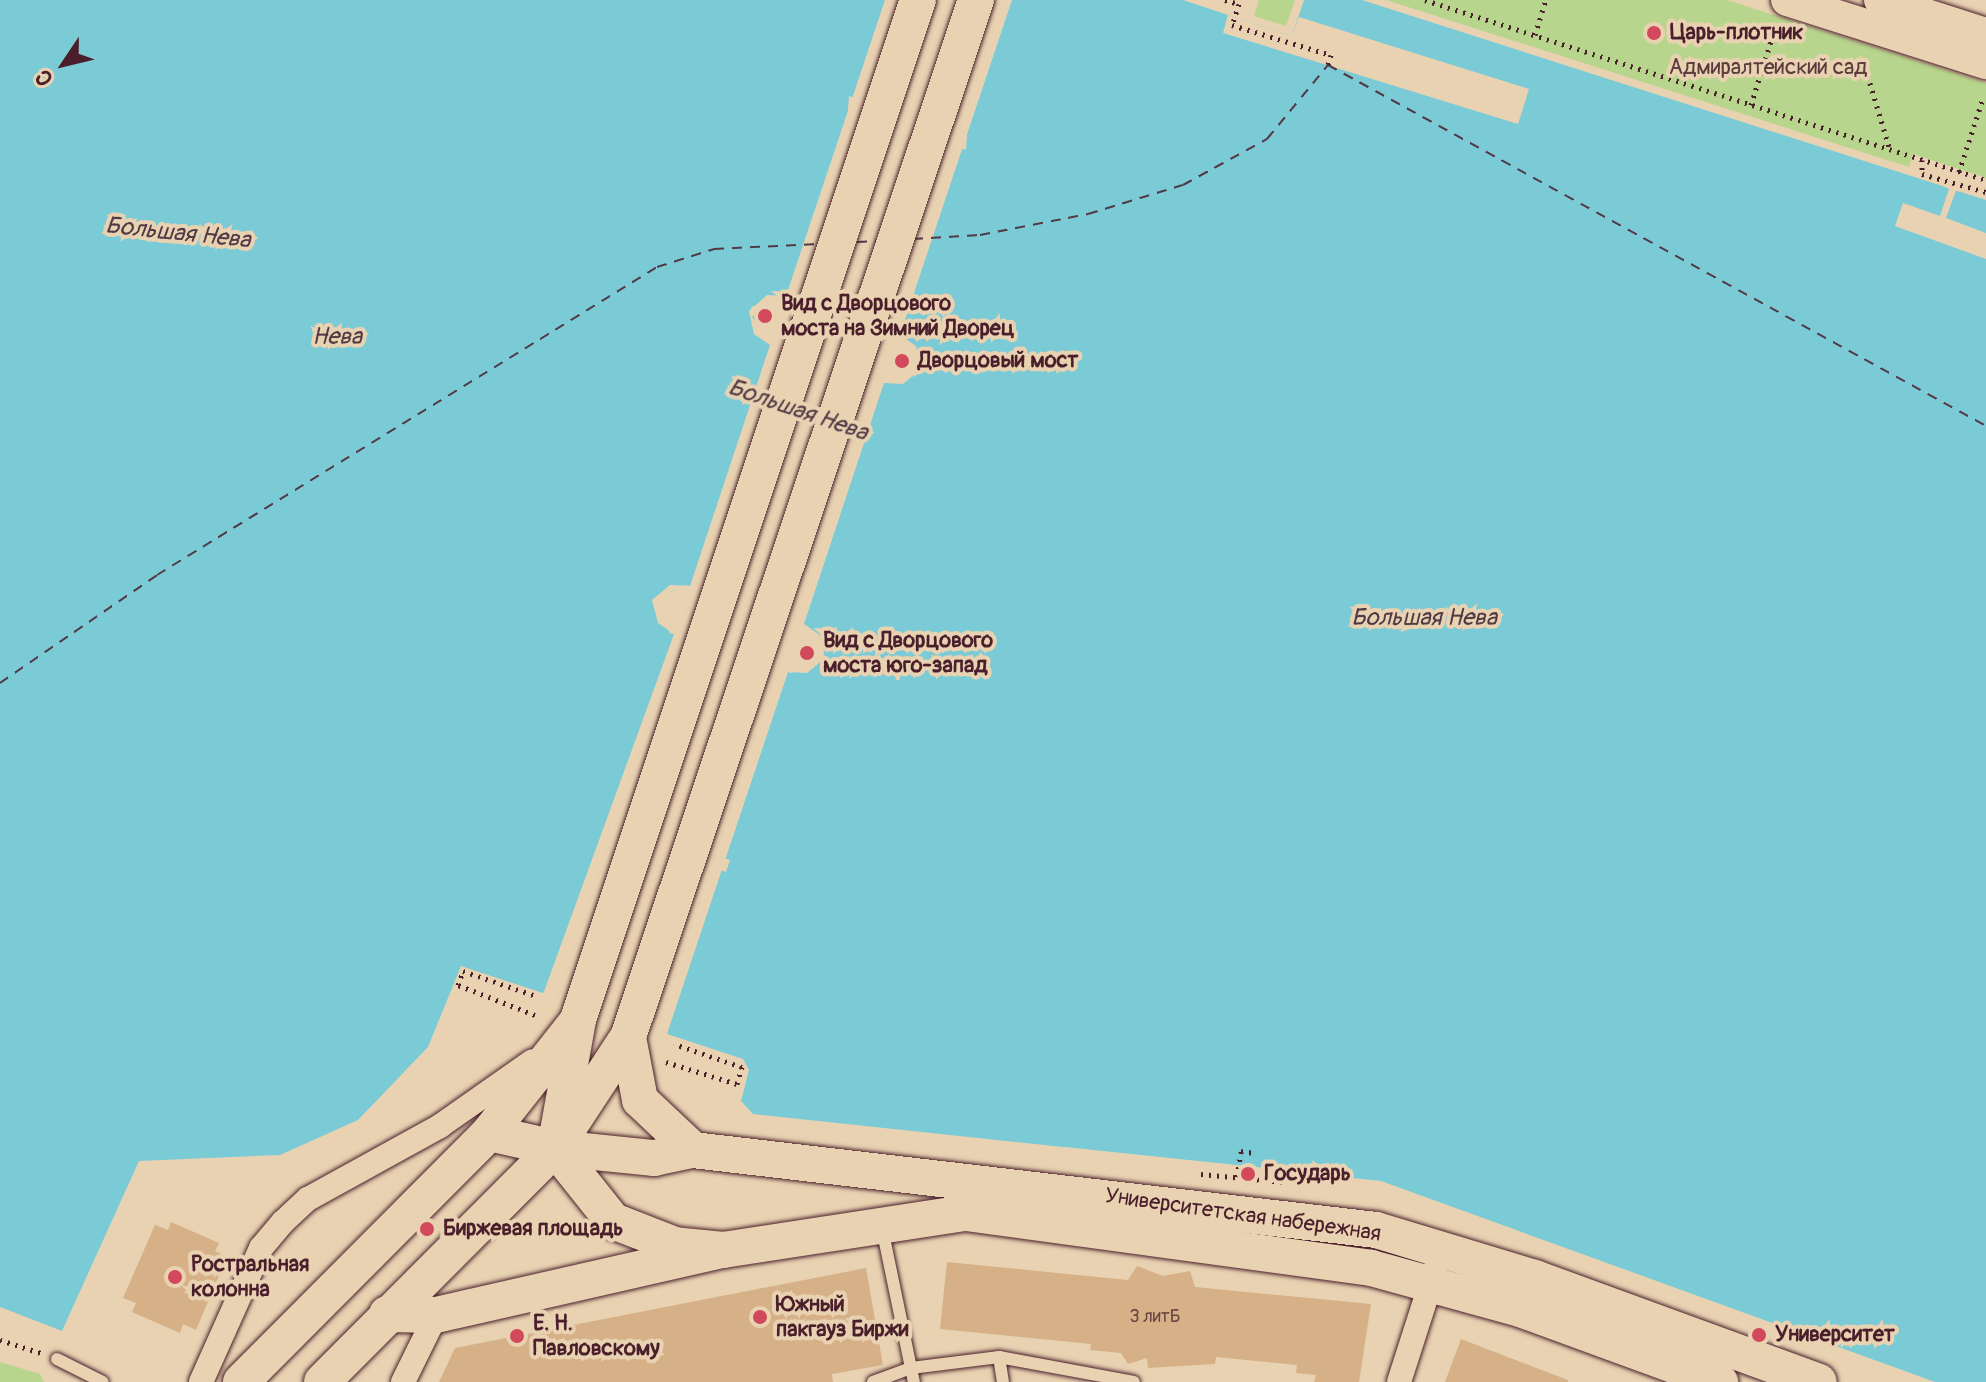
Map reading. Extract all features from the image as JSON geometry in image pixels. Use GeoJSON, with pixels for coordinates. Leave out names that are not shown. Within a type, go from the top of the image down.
{"type":"FeatureCollection","features":[{"type":"Feature","properties":{"kind":"main road"},"geometry":{"type":"LineString","coordinates":[[555,1148],[571,1029],[918,0]]}},
{"type":"Feature","properties":{"kind":"main road"},"geometry":{"type":"LineString","coordinates":[[322,1382],[555,1148],[628,1037],[976,0]]}},
{"type":"Feature","properties":{"kind":"main road"},"geometry":{"type":"LineString","coordinates":[[1787,0],[1986,63]]}},
{"type":"Feature","properties":{"kind":"main road"},"geometry":{"type":"LineString","coordinates":[[1880,0],[1986,34]]}},
{"type":"Feature","properties":{"kind":"main road"},"geometry":{"type":"LineString","coordinates":[[241,1382],[489,1133],[571,1029]]}},
{"type":"Feature","properties":{"kind":"main road"},"geometry":{"type":"LineString","coordinates":[[628,1037],[640,1100],[693,1150]]}},
{"type":"Feature","properties":{"kind":"main road"},"geometry":{"type":"LineString","coordinates":[[489,1133],[555,1148]]}},
{"type":"Feature","properties":{"kind":"main road","name":"Университетская набережная"},"geometry":{"type":"LineString","coordinates":[[555,1148],[654,1158],[693,1150],[1376,1230],[1437,1265],[1720,1382]]}},
{"type":"Feature","properties":{"kind":"main road","name":"Университетская набережная"},"geometry":{"type":"LineString","coordinates":[[555,1148],[613,1221],[675,1245],[723,1250]]}},
{"type":"Feature","properties":{"kind":"main road","name":"Университетская набережная"},"geometry":{"type":"LineString","coordinates":[[387,1314],[436,1315],[723,1250],[881,1224],[1000,1215],[1437,1265],[1819,1382]]}},
{"type":"Feature","properties":{"kind":"street"},"geometry":{"type":"LineString","coordinates":[[201,1382],[261,1248],[283,1222],[327,1187],[440,1126],[571,1029]]}},
{"type":"Feature","properties":{"kind":"street"},"geometry":{"type":"LineString","coordinates":[[440,1126],[489,1133]]}},
{"type":"Feature","properties":{"kind":"street"},"geometry":{"type":"LineString","coordinates":[[1399,1382],[1437,1265]]}},
{"type":"Feature","properties":{"kind":"street"},"geometry":{"type":"LineString","coordinates":[[403,1382],[436,1315]]}},
{"type":"Feature","properties":{"kind":"lane"},"geometry":{"type":"LineString","coordinates":[[881,1224],[914,1382]]}},
{"type":"Feature","properties":{"kind":"lane"},"geometry":{"type":"LineString","coordinates":[[999,1357],[1003,1382]]}},
{"type":"Feature","properties":{"kind":"lane"},"geometry":{"type":"LineString","coordinates":[[873,1382],[911,1368],[999,1357],[1134,1382]]}},
{"type":"Feature","properties":{"kind":"lane"},"geometry":{"type":"LineString","coordinates":[[57,1359],[103,1382]]}},
{"type":"Feature","properties":{"kind":"path"},"geometry":{"type":"LineString","coordinates":[[1225,0],[1239,4],[1232,25],[1331,55],[1328,65]]}},
{"type":"Feature","properties":{"kind":"path"},"geometry":{"type":"LineString","coordinates":[[1425,0],[1986,180]]}},
{"type":"Feature","properties":{"kind":"path"},"geometry":{"type":"LineString","coordinates":[[1535,35],[1546,0]]}},
{"type":"Feature","properties":{"kind":"path"},"geometry":{"type":"LineString","coordinates":[[1751,105],[1774,31]]}},
{"type":"Feature","properties":{"kind":"path"},"geometry":{"type":"LineString","coordinates":[[1863,60],[1890,150]]}},
{"type":"Feature","properties":{"kind":"path"},"geometry":{"type":"LineString","coordinates":[[1959,172],[1983,98]]}},
{"type":"Feature","properties":{"kind":"path"},"geometry":{"type":"LineString","coordinates":[[1922,160],[1922,174],[1986,192]]}},
{"type":"Feature","properties":{"kind":"path"},"geometry":{"type":"LineString","coordinates":[[535,1015],[458,985],[463,971],[536,996]]}},
{"type":"Feature","properties":{"kind":"path"},"geometry":{"type":"LineString","coordinates":[[657,1059],[737,1084],[742,1067],[674,1044]]}},
{"type":"Feature","properties":{"kind":"path"},"geometry":{"type":"LineString","coordinates":[[1237,1177],[1241,1151],[1255,1153]]}},
{"type":"Feature","properties":{"kind":"path"},"geometry":{"type":"LineString","coordinates":[[1255,1179],[1284,1182]]}},
{"type":"Feature","properties":{"kind":"path"},"geometry":{"type":"LineString","coordinates":[[0,1340],[36,1352]]}},
{"type":"Feature","properties":{"kind":"green space"},"geometry":{"type":"Polygon","coordinates":[[[1259,0],[1295,0],[1286,26],[1254,16],[1259,0]]]}},
{"type":"Feature","properties":{"kind":"green space","name":"Адмиралтейский сад"},"geometry":{"type":"Polygon","coordinates":[[[1386,0],[1727,0],[1986,83],[1986,178],[1913,154],[1909,167],[1386,0]]]}},
{"type":"Feature","properties":{"kind":"green space"},"geometry":{"type":"Polygon","coordinates":[[[0,1362],[40,1374],[44,1382],[0,1382],[0,1362]]]}},
{"type":"Feature","properties":{"kind":"water","name":"Большая Нева"},"geometry":{"type":"Polygon","coordinates":[[[0,0],[1183,0],[1292,36],[1304,0],[1362,0],[1986,200],[1986,1382],[1935,1382],[1381,1181],[753,1114],[741,1101],[749,1070],[743,1059],[461,966],[428,1047],[358,1120],[280,1155],[139,1161],[62,1331],[0,1307],[0,0]],[[849,96],[848,110],[966,150],[967,136],[849,96]],[[782,296],[751,307],[767,343],[888,383],[920,372],[918,352],[904,336],[782,296]],[[686,585],[652,600],[670,633],[791,673],[825,658],[807,626],[686,585]],[[608,819],[604,832],[726,872],[730,860],[608,819]]]}},
{"type":"Feature","properties":{"kind":"pier"},"geometry":{"type":"Polygon","coordinates":[[[885,0],[1012,0],[965,140],[851,101],[885,0]]]}},
{"type":"Feature","properties":{"kind":"pier"},"geometry":{"type":"Polygon","coordinates":[[[1183,0],[1292,36],[1299,17],[1529,89],[1518,124],[1223,33],[1228,15],[1183,0]]]}},
{"type":"Feature","properties":{"kind":"pier","name":"Дворцовый мост"},"geometry":{"type":"Polygon","coordinates":[[[849,106],[964,145],[900,335],[916,346],[921,369],[903,384],[884,383],[804,624],[820,635],[825,658],[807,673],[788,672],[666,1037],[542,997],[674,634],[658,623],[652,600],[670,585],[690,586],[770,345],[754,334],[749,311],[767,295],[786,296],[849,106]],[[770,300],[752,317],[771,340],[886,379],[916,370],[916,357],[899,339],[770,300]],[[673,590],[656,604],[675,630],[790,668],[821,656],[803,629],[673,590]],[[610,824],[608,829],[724,863],[610,824]]]}},
{"type":"Feature","properties":{"kind":"pier"},"geometry":{"type":"Polygon","coordinates":[[[1921,175],[1982,195],[1956,191],[1946,218],[1986,233],[1986,259],[1895,226],[1903,203],[1940,216],[1949,189],[1921,175]]]}},
{"type":"Feature","properties":{"kind":"pier"},"geometry":{"type":"Polygon","coordinates":[[[1064,1147],[1277,1169],[1276,1173],[1064,1151],[1064,1147]]]}},
{"type":"Feature","properties":{"kind":"building","name":"Ростральная колонна"},"geometry":{"type":"Polygon","coordinates":[[[171,1222],[219,1243],[215,1251],[227,1257],[196,1330],[183,1324],[180,1333],[132,1312],[136,1303],[123,1298],[155,1225],[168,1230],[171,1222]]]}},
{"type":"Feature","properties":{"kind":"building"},"geometry":{"type":"Polygon","coordinates":[[[947,1262],[1128,1280],[1137,1266],[1163,1276],[1190,1271],[1195,1287],[1371,1304],[1359,1382],[1314,1382],[1316,1375],[1296,1373],[1297,1365],[1216,1357],[1215,1364],[1148,1368],[1147,1358],[1128,1364],[1121,1353],[1090,1350],[1091,1344],[940,1329],[947,1262]]]}},
{"type":"Feature","properties":{"kind":"building","name":"Южный пакгауз Биржи"},"geometry":{"type":"Polygon","coordinates":[[[866,1268],[883,1365],[832,1374],[833,1382],[439,1382],[455,1348],[866,1268]]]}},
{"type":"Feature","properties":{"kind":"building"},"geometry":{"type":"Polygon","coordinates":[[[1461,1339],[1568,1380],[1568,1382],[1445,1382],[1461,1339]]]}},
{"type":"Feature","properties":{"kind":"ferry route"},"geometry":{"type":"LineString","coordinates":[[913,239],[980,235],[1088,214],[1183,185],[1267,139],[1328,65],[1986,426]]}},
{"type":"Feature","properties":{"kind":"ferry route"},"geometry":{"type":"LineString","coordinates":[[857,242],[878,241]]}},
{"type":"Feature","properties":{"kind":"ferry route"},"geometry":{"type":"LineString","coordinates":[[0,683],[157,575],[657,267],[714,249],[818,244]]}},
{"type":"Feature","properties":{"kind":"place","name":"Царь-плотник"},"geometry":{"type":"Point","coordinates":[1654,33]}},
{"type":"Feature","properties":{"kind":"place","name":"Вид с Дворцового моста на Зимний Дворец"},"geometry":{"type":"Point","coordinates":[765,316]}},
{"type":"Feature","properties":{"kind":"place","name":"Дворцовый мост"},"geometry":{"type":"Point","coordinates":[902,361]}},
{"type":"Feature","properties":{"kind":"place","name":"Вид с Дворцового моста юго-запад"},"geometry":{"type":"Point","coordinates":[807,653]}},
{"type":"Feature","properties":{"kind":"place","name":"Государь"},"geometry":{"type":"Point","coordinates":[1248,1174]}},
{"type":"Feature","properties":{"kind":"place","name":"Биржевая площадь"},"geometry":{"type":"Point","coordinates":[427,1229]}},
{"type":"Feature","properties":{"kind":"place","name":"Ростральная колонна"},"geometry":{"type":"Point","coordinates":[175,1277]}},
{"type":"Feature","properties":{"kind":"place","name":"Южный пакгауз Биржи"},"geometry":{"type":"Point","coordinates":[760,1317]}},
{"type":"Feature","properties":{"kind":"place","name":"Университет"},"geometry":{"type":"Point","coordinates":[1759,1335]}},
{"type":"Feature","properties":{"kind":"place","name":"Е. Н. Павловскому"},"geometry":{"type":"Point","coordinates":[517,1336]}},
{"type":"Feature","properties":{"kind":"water label","name":"Нева"},"geometry":{"type":"Point","coordinates":[337,337]}}]}
